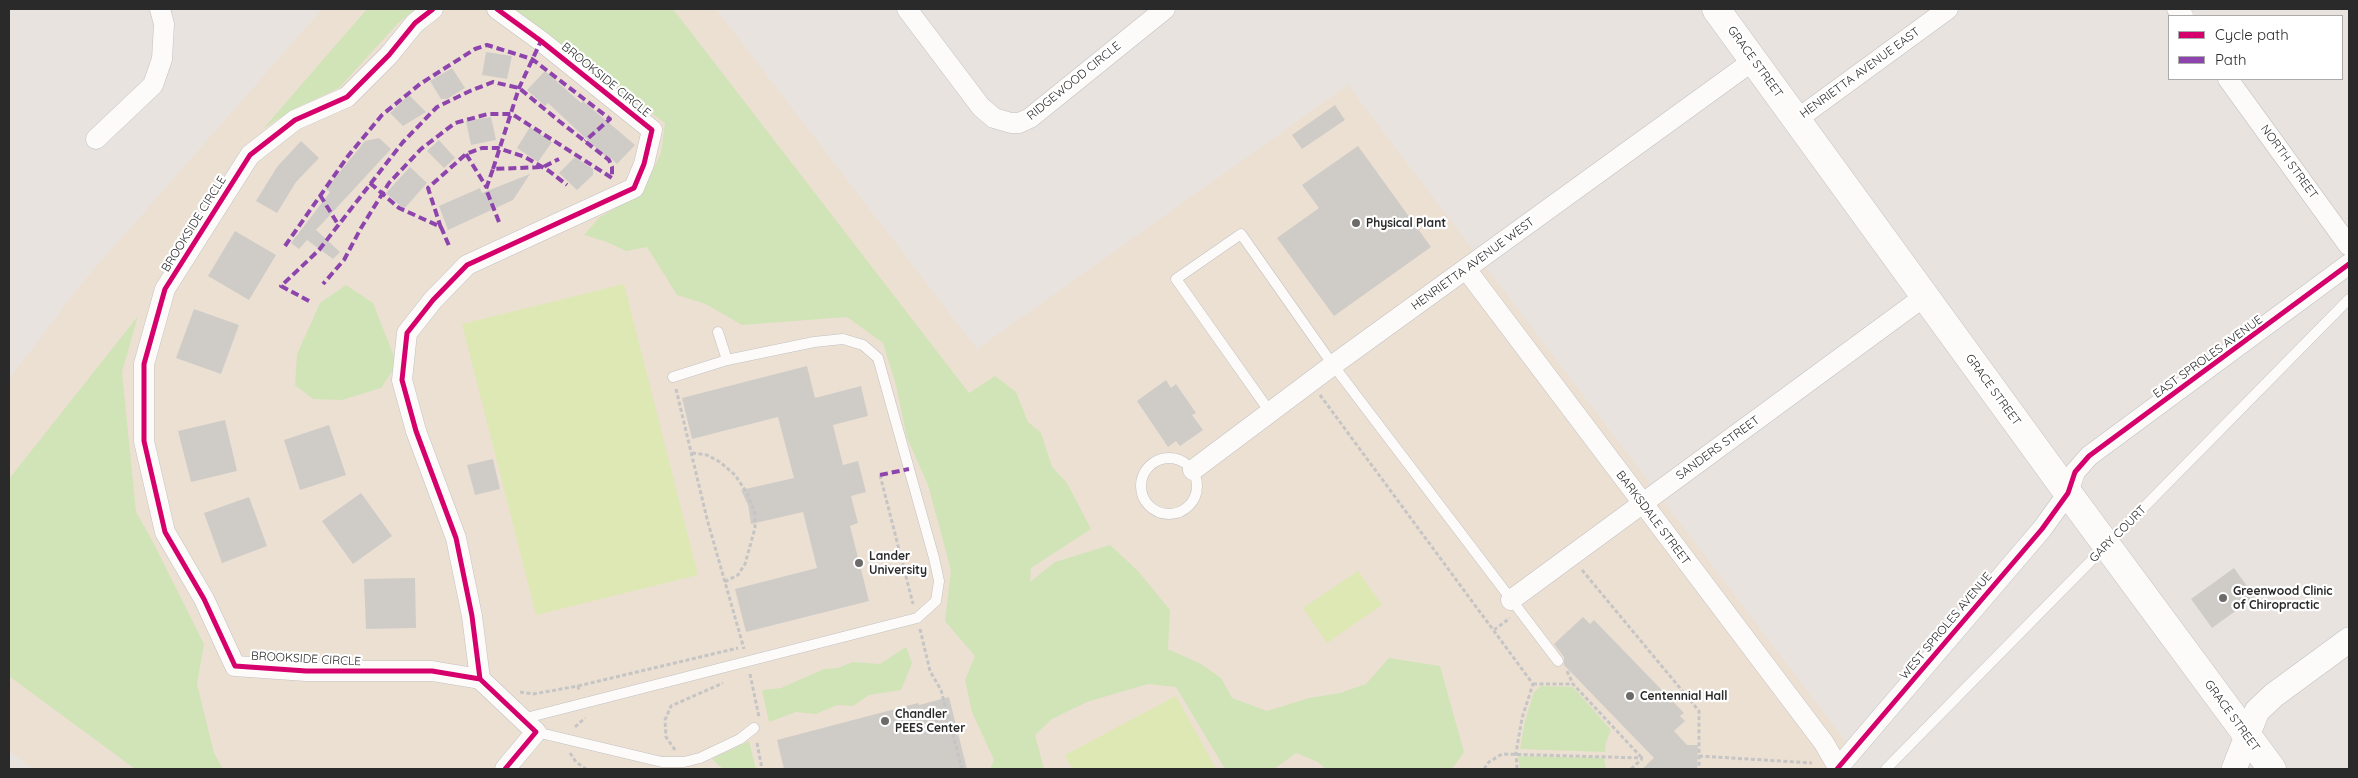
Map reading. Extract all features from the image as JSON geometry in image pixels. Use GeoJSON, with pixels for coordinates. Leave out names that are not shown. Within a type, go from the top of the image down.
{"type":"FeatureCollection","features":[{"type":"Feature","properties":{"kind":"main road","name":"GRACE STREET"},"geometry":{"type":"LineString","coordinates":[[1716,9],[2068,493],[2272,769]]}},
{"type":"Feature","properties":{"kind":"street"},"geometry":{"type":"LineString","coordinates":[[96,139],[153,85],[162,59],[164,24],[160,9]]}},
{"type":"Feature","properties":{"kind":"street","name":"BROOKSIDE CIRCLE"},"geometry":{"type":"LineString","coordinates":[[433,9],[415,23],[388,55],[347,97],[295,120],[250,154],[165,289],[144,364],[144,441],[165,532],[204,599],[235,666],[306,671],[432,671],[480,679],[472,616],[456,538],[416,431],[402,380],[407,333],[432,300],[467,264],[634,188],[644,164],[652,130],[541,41],[497,9]]}},
{"type":"Feature","properties":{"kind":"street","name":"RIDGEWOOD CIRCLE"},"geometry":{"type":"LineString","coordinates":[[907,9],[935,43],[981,107],[994,118],[1011,123],[1019,123],[1030,118],[1165,9]]}},
{"type":"Feature","properties":{"kind":"street","name":"HENRIETTA AVENUE EAST"},"geometry":{"type":"LineString","coordinates":[[1796,120],[1948,9]]}},
{"type":"Feature","properties":{"kind":"street","name":"HENRIETTA AVENUE WEST"},"geometry":{"type":"LineString","coordinates":[[1193,470],[1333,365],[1754,60]]}},
{"type":"Feature","properties":{"kind":"street","name":"NORTH STREET"},"geometry":{"type":"LineString","coordinates":[[2229,80],[2349,246]]}},
{"type":"Feature","properties":{"kind":"street","name":"EAST SPROLES AVENUE"},"geometry":{"type":"LineString","coordinates":[[2068,493],[2075,472],[2089,456],[2349,264]]}},
{"type":"Feature","properties":{"kind":"street","name":"BARKSDALE STREET"},"geometry":{"type":"LineString","coordinates":[[1466,269],[1824,743],[1838,769]]}},
{"type":"Feature","properties":{"kind":"street","name":"SANDERS STREET"},"geometry":{"type":"LineString","coordinates":[[1515,606],[1642,504],[1925,296]]}},
{"type":"Feature","properties":{"kind":"street","name":"WEST SPROLES AVENUE"},"geometry":{"type":"LineString","coordinates":[[1838,769],[2042,529],[2068,493]]}},
{"type":"Feature","properties":{"kind":"street"},"geometry":{"type":"LineString","coordinates":[[2234,769],[2246,735],[2258,711],[2274,695],[2349,640]]}},
{"type":"Feature","properties":{"kind":"street"},"geometry":{"type":"LineString","coordinates":[[480,679],[529,725],[505,769]]}},
{"type":"Feature","properties":{"kind":"lane"},"geometry":{"type":"LineString","coordinates":[[1270,412],[1176,279],[1241,234],[1333,365],[1558,661]]}},
{"type":"Feature","properties":{"kind":"lane","name":"GARY COURT"},"geometry":{"type":"LineString","coordinates":[[1886,769],[2349,299]]}},
{"type":"Feature","properties":{"kind":"lane"},"geometry":{"type":"LineString","coordinates":[[718,332],[727,360]]}},
{"type":"Feature","properties":{"kind":"lane"},"geometry":{"type":"LineString","coordinates":[[529,725],[583,703],[749,666],[917,618],[936,602],[939,581],[934,558],[878,358],[862,345],[843,339],[814,342],[727,360],[673,377]]}},
{"type":"Feature","properties":{"kind":"lane"},"geometry":{"type":"LineString","coordinates":[[1161,458],[1179,459],[1193,470],[1198,487],[1192,504],[1177,514],[1159,513],[1145,502],[1140,485],[1146,468],[1161,458]]}},
{"type":"Feature","properties":{"kind":"lane"},"geometry":{"type":"LineString","coordinates":[[529,725],[572,740],[662,762],[684,762],[700,758],[740,739],[757,725]]}},
{"type":"Feature","properties":{"kind":"path"},"geometry":{"type":"LineString","coordinates":[[673,377],[724,582],[749,666],[741,675]]}},
{"type":"Feature","properties":{"kind":"path"},"geometry":{"type":"LineString","coordinates":[[1310,382],[1533,684]]}},
{"type":"Feature","properties":{"kind":"path"},"geometry":{"type":"LineString","coordinates":[[692,453],[708,455],[735,474],[747,492],[754,514],[755,528],[746,564],[738,575],[724,582]]}},
{"type":"Feature","properties":{"kind":"path"},"geometry":{"type":"LineString","coordinates":[[1577,564],[1699,711],[1699,769]]}},
{"type":"Feature","properties":{"kind":"path"},"geometry":{"type":"LineString","coordinates":[[1494,630],[1515,606]]}},
{"type":"Feature","properties":{"kind":"path"},"geometry":{"type":"LineString","coordinates":[[517,691],[533,694],[578,686],[743,646]]}},
{"type":"Feature","properties":{"kind":"path"},"geometry":{"type":"LineString","coordinates":[[1558,661],[1569,674],[1574,684],[1643,758]]}},
{"type":"Feature","properties":{"kind":"path"},"geometry":{"type":"LineString","coordinates":[[684,762],[666,737],[665,720],[671,706],[732,679]]}},
{"type":"Feature","properties":{"kind":"path"},"geometry":{"type":"LineString","coordinates":[[751,681],[757,725]]}},
{"type":"Feature","properties":{"kind":"path"},"geometry":{"type":"LineString","coordinates":[[1533,684],[1574,684]]}},
{"type":"Feature","properties":{"kind":"path"},"geometry":{"type":"LineString","coordinates":[[1517,769],[1516,754],[1522,718],[1533,684]]}},
{"type":"Feature","properties":{"kind":"path"},"geometry":{"type":"LineString","coordinates":[[578,686],[586,716],[574,728],[570,753],[576,762],[586,769]]}},
{"type":"Feature","properties":{"kind":"path"},"geometry":{"type":"LineString","coordinates":[[1484,769],[1489,762],[1502,754],[1643,758]]}},
{"type":"Feature","properties":{"kind":"path"},"geometry":{"type":"LineString","coordinates":[[1699,756],[1812,763]]}},
{"type":"Feature","properties":{"kind":"path"},"geometry":{"type":"LineString","coordinates":[[1631,769],[1643,758]]}},
{"type":"Feature","properties":{"kind":"shaded area","name":"Lander University"},"geometry":{"type":"Polygon","coordinates":[[[322,9],[716,9],[977,349],[1348,85],[1849,746],[1829,769],[33,769],[9,751],[9,379],[81,284],[322,9]]]}},
{"type":"Feature","properties":{"kind":"green space"},"geometry":{"type":"Polygon","coordinates":[[[367,9],[416,9],[398,23],[339,88],[292,110],[263,129],[367,9]]]}},
{"type":"Feature","properties":{"kind":"green space"},"geometry":{"type":"Polygon","coordinates":[[[505,9],[673,9],[969,393],[995,376],[1016,392],[1028,422],[1041,433],[1052,467],[1067,483],[1091,529],[1031,568],[1030,582],[1055,562],[1110,545],[1138,571],[1170,610],[1168,649],[1201,664],[1221,678],[1232,698],[1267,711],[1309,698],[1340,693],[1366,684],[1389,658],[1440,666],[1464,752],[1452,769],[1326,769],[1318,762],[1296,753],[1274,769],[1225,769],[1176,687],[1148,684],[1087,702],[1052,719],[1035,735],[1044,769],[990,769],[994,760],[972,712],[965,680],[975,656],[945,621],[951,570],[928,485],[907,438],[896,385],[883,343],[847,317],[742,325],[706,304],[677,295],[647,247],[626,251],[607,242],[584,235],[600,217],[642,193],[661,153],[665,123],[505,9]]]}},
{"type":"Feature","properties":{"kind":"green space"},"geometry":{"type":"Polygon","coordinates":[[[624,284],[698,575],[536,615],[462,324],[624,284]]]}},
{"type":"Feature","properties":{"kind":"green space"},"geometry":{"type":"Polygon","coordinates":[[[346,285],[373,303],[397,364],[381,388],[342,400],[313,399],[295,385],[297,354],[320,303],[346,285]]]}},
{"type":"Feature","properties":{"kind":"green space"},"geometry":{"type":"Polygon","coordinates":[[[138,316],[122,372],[136,512],[204,644],[197,684],[214,753],[223,769],[135,769],[9,676],[9,479],[138,316]]]}},
{"type":"Feature","properties":{"kind":"green space"},"geometry":{"type":"Polygon","coordinates":[[[1358,571],[1382,605],[1327,643],[1303,608],[1358,571]]]}},
{"type":"Feature","properties":{"kind":"green space"},"geometry":{"type":"Polygon","coordinates":[[[906,647],[912,663],[901,690],[869,695],[853,706],[837,705],[816,714],[796,712],[769,722],[762,690],[781,688],[824,669],[838,668],[853,662],[880,664],[906,647]]]}},
{"type":"Feature","properties":{"kind":"green space"},"geometry":{"type":"Polygon","coordinates":[[[1541,686],[1573,687],[1611,730],[1606,742],[1605,752],[1520,749],[1525,721],[1534,692],[1541,686]]]}},
{"type":"Feature","properties":{"kind":"green space"},"geometry":{"type":"Polygon","coordinates":[[[1176,696],[1216,769],[1072,769],[1065,755],[1176,696]]]}},
{"type":"Feature","properties":{"kind":"green space"},"geometry":{"type":"Polygon","coordinates":[[[749,741],[756,769],[723,769],[712,759],[749,741]]]}},
{"type":"Feature","properties":{"kind":"green space"},"geometry":{"type":"Polygon","coordinates":[[[1518,756],[1604,758],[1606,769],[1520,769],[1518,756]]]}},
{"type":"Feature","properties":{"kind":"building"},"geometry":{"type":"Polygon","coordinates":[[[486,52],[512,56],[507,79],[482,75],[486,52]]]}},
{"type":"Feature","properties":{"kind":"building"},"geometry":{"type":"Polygon","coordinates":[[[452,68],[465,88],[447,99],[441,99],[430,81],[452,68]]]}},
{"type":"Feature","properties":{"kind":"building"},"geometry":{"type":"Polygon","coordinates":[[[545,71],[581,103],[583,101],[635,145],[617,164],[611,158],[609,160],[548,103],[545,106],[527,90],[545,71]]]}},
{"type":"Feature","properties":{"kind":"building"},"geometry":{"type":"Polygon","coordinates":[[[409,95],[426,112],[403,126],[390,113],[409,95]]]}},
{"type":"Feature","properties":{"kind":"building"},"geometry":{"type":"Polygon","coordinates":[[[1335,105],[1345,120],[1302,149],[1292,135],[1335,105]]]}},
{"type":"Feature","properties":{"kind":"building"},"geometry":{"type":"Polygon","coordinates":[[[491,117],[496,140],[471,145],[466,121],[491,117]]]}},
{"type":"Feature","properties":{"kind":"building"},"geometry":{"type":"Polygon","coordinates":[[[530,127],[552,142],[538,162],[517,148],[530,127]]]}},
{"type":"Feature","properties":{"kind":"building"},"geometry":{"type":"Polygon","coordinates":[[[379,138],[391,149],[316,230],[340,252],[333,259],[307,240],[299,249],[291,243],[330,192],[326,189],[365,141],[379,138]]]}},
{"type":"Feature","properties":{"kind":"building"},"geometry":{"type":"Polygon","coordinates":[[[439,140],[455,158],[444,168],[427,151],[439,140]]]}},
{"type":"Feature","properties":{"kind":"building"},"geometry":{"type":"Polygon","coordinates":[[[301,141],[319,158],[296,182],[277,213],[256,201],[277,167],[301,141]]]}},
{"type":"Feature","properties":{"kind":"building","name":"Physical Plant"},"geometry":{"type":"Polygon","coordinates":[[[1358,146],[1431,247],[1334,316],[1277,238],[1319,208],[1302,185],[1358,146]]]}},
{"type":"Feature","properties":{"kind":"building"},"geometry":{"type":"Polygon","coordinates":[[[575,157],[593,169],[593,175],[577,190],[559,173],[575,157]]]}},
{"type":"Feature","properties":{"kind":"building"},"geometry":{"type":"Polygon","coordinates":[[[410,167],[427,183],[404,209],[386,193],[410,167]]]}},
{"type":"Feature","properties":{"kind":"building"},"geometry":{"type":"Polygon","coordinates":[[[530,174],[513,200],[448,230],[439,206],[480,188],[482,193],[530,174]]]}},
{"type":"Feature","properties":{"kind":"building"},"geometry":{"type":"Polygon","coordinates":[[[235,231],[276,255],[249,300],[208,276],[235,231]]]}},
{"type":"Feature","properties":{"kind":"building"},"geometry":{"type":"Polygon","coordinates":[[[194,309],[239,325],[221,374],[176,358],[194,309]]]}},
{"type":"Feature","properties":{"kind":"building"},"geometry":{"type":"Polygon","coordinates":[[[807,366],[815,398],[861,386],[868,416],[833,425],[843,465],[858,461],[866,492],[851,496],[858,523],[850,526],[869,601],[746,632],[735,589],[817,568],[803,512],[751,524],[748,505],[741,490],[794,478],[778,417],[692,439],[682,398],[807,366]]]}},
{"type":"Feature","properties":{"kind":"building"},"geometry":{"type":"Polygon","coordinates":[[[1166,380],[1171,388],[1176,384],[1196,413],[1192,415],[1203,430],[1180,446],[1176,441],[1168,447],[1137,401],[1166,380]]]}},
{"type":"Feature","properties":{"kind":"building"},"geometry":{"type":"Polygon","coordinates":[[[225,420],[237,471],[191,482],[178,431],[225,420]]]}},
{"type":"Feature","properties":{"kind":"building"},"geometry":{"type":"Polygon","coordinates":[[[329,425],[346,475],[300,490],[284,440],[329,425]]]}},
{"type":"Feature","properties":{"kind":"building"},"geometry":{"type":"Polygon","coordinates":[[[493,459],[500,489],[475,495],[467,465],[493,459]]]}},
{"type":"Feature","properties":{"kind":"building"},"geometry":{"type":"Polygon","coordinates":[[[361,493],[392,536],[353,564],[322,521],[361,493]]]}},
{"type":"Feature","properties":{"kind":"building"},"geometry":{"type":"Polygon","coordinates":[[[249,497],[267,546],[222,563],[204,513],[249,497]]]}},
{"type":"Feature","properties":{"kind":"building","name":"Greenwood Clinic of Chiropractic"},"geometry":{"type":"Polygon","coordinates":[[[2234,568],[2255,597],[2212,628],[2191,599],[2234,568]]]}},
{"type":"Feature","properties":{"kind":"building"},"geometry":{"type":"Polygon","coordinates":[[[415,578],[416,628],[366,629],[364,579],[415,578]]]}},
{"type":"Feature","properties":{"kind":"building","name":"Centennial Hall"},"geometry":{"type":"Polygon","coordinates":[[[1583,617],[1590,624],[1594,620],[1684,713],[1680,716],[1685,721],[1674,731],[1687,745],[1698,745],[1697,769],[1642,769],[1654,758],[1564,665],[1564,657],[1554,644],[1583,617]]]}},
{"type":"Feature","properties":{"kind":"building","name":"Chandler PEES Center"},"geometry":{"type":"Polygon","coordinates":[[[949,697],[967,769],[784,769],[777,740],[918,703],[919,705],[949,697]]]}},
{"type":"Feature","properties":{"kind":"marked path"},"geometry":{"type":"LineString","coordinates":[[493,169],[519,88],[541,41]]}},
{"type":"Feature","properties":{"kind":"marked path"},"geometry":{"type":"LineString","coordinates":[[285,246],[348,156],[382,115],[420,84],[475,49],[487,45],[532,59],[610,119],[585,141]]}},
{"type":"Feature","properties":{"kind":"marked path"},"geometry":{"type":"LineString","coordinates":[[309,301],[281,286],[319,250],[403,142],[437,107],[470,91],[493,82],[519,88],[609,160],[612,167],[612,178],[512,114],[488,114],[455,123],[421,149],[389,183],[344,260],[323,284]]}},
{"type":"Feature","properties":{"kind":"marked path"},"geometry":{"type":"LineString","coordinates":[[441,228],[428,188],[466,154],[482,148],[498,148],[525,157],[549,171],[567,185]]}},
{"type":"Feature","properties":{"kind":"marked path"},"geometry":{"type":"LineString","coordinates":[[466,154],[487,188]]}},
{"type":"Feature","properties":{"kind":"marked path"},"geometry":{"type":"LineString","coordinates":[[499,222],[486,189],[493,169],[543,167],[559,159]]}},
{"type":"Feature","properties":{"kind":"marked path"},"geometry":{"type":"LineString","coordinates":[[370,183],[399,208],[441,227],[450,248]]}},
{"type":"Feature","properties":{"kind":"marked path"},"geometry":{"type":"LineString","coordinates":[[320,195],[339,226]]}},
{"type":"Feature","properties":{"kind":"marked path"},"geometry":{"type":"LineString","coordinates":[[880,475],[909,469]]}},
{"type":"Feature","properties":{"kind":"cycle path"},"geometry":{"type":"LineString","coordinates":[[433,9],[415,23],[389,55],[347,97],[295,120],[250,155],[165,289],[144,364],[144,441],[165,532],[204,599],[235,666],[306,671],[432,671],[480,679],[536,732],[505,769]]}},
{"type":"Feature","properties":{"kind":"cycle path"},"geometry":{"type":"LineString","coordinates":[[480,679],[472,616],[456,538],[416,431],[402,380],[407,333],[433,300],[467,265],[634,188],[644,164],[652,130],[541,41],[497,9]]}},
{"type":"Feature","properties":{"kind":"cycle path"},"geometry":{"type":"LineString","coordinates":[[1837,769],[2042,529],[2068,493],[2075,472],[2089,456],[2349,264]]}},
{"type":"Feature","properties":{"kind":"place","name":"Physical Plant"},"geometry":{"type":"Point","coordinates":[1356,223]}},
{"type":"Feature","properties":{"kind":"place","name":"Lander University"},"geometry":{"type":"Point","coordinates":[859,563]}},
{"type":"Feature","properties":{"kind":"place","name":"Greenwood Clinic of Chiropractic"},"geometry":{"type":"Point","coordinates":[2223,598]}},
{"type":"Feature","properties":{"kind":"place","name":"Centennial Hall"},"geometry":{"type":"Point","coordinates":[1630,696]}},
{"type":"Feature","properties":{"kind":"place","name":"Chandler PEES Center"},"geometry":{"type":"Point","coordinates":[885,721]}}]}
